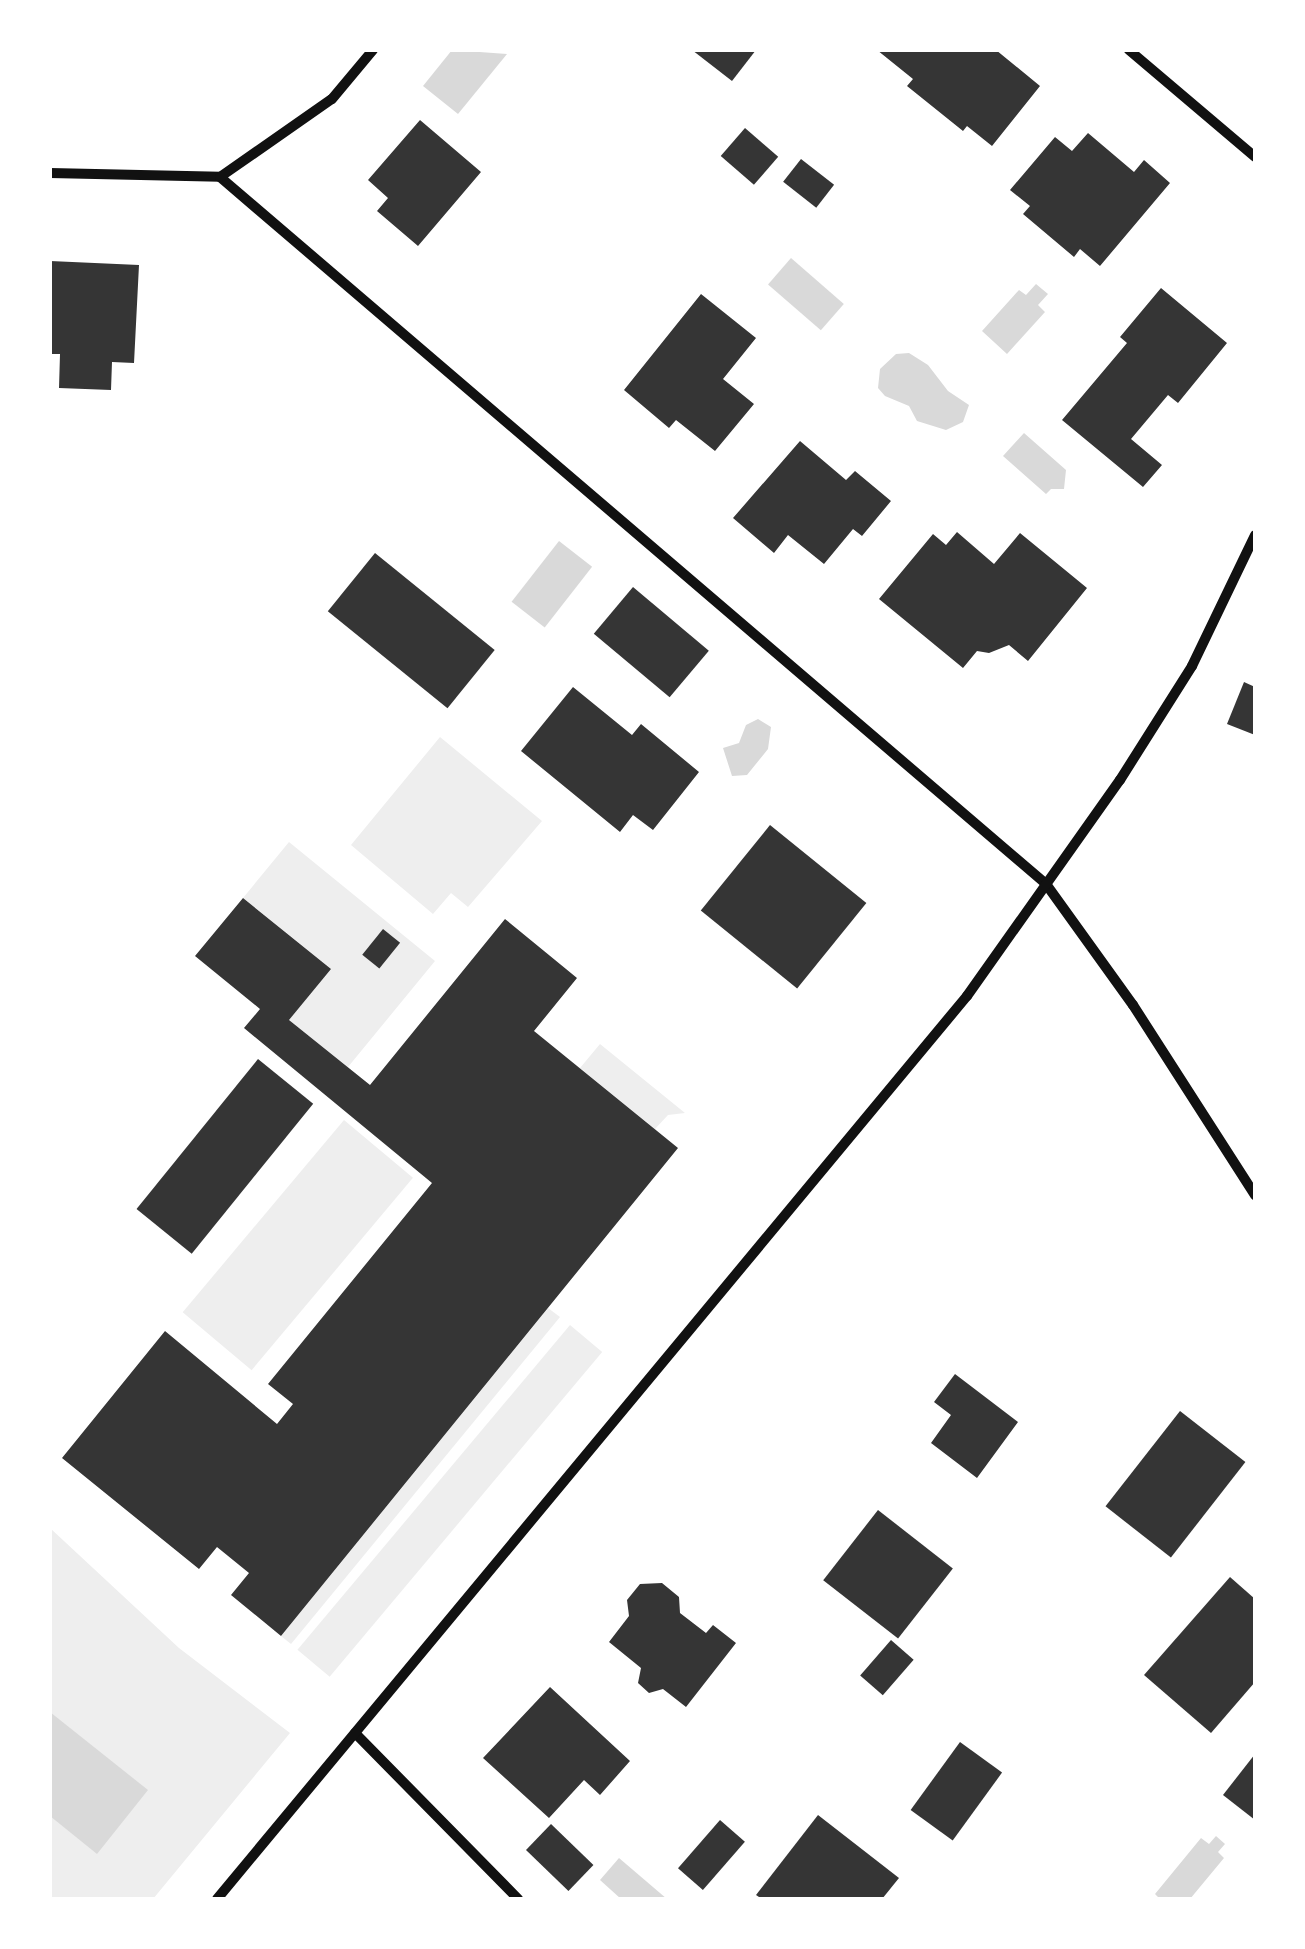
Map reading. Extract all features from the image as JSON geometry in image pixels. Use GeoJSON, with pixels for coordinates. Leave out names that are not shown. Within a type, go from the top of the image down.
{"type":"FeatureCollection","features":[{"type":"Feature","properties":{"kind":"street"},"geometry":{"type":"LineString","coordinates":[[50,174],[220,177],[332,99],[373,50]]}},
{"type":"Feature","properties":{"kind":"street"},"geometry":{"type":"LineString","coordinates":[[1129,50],[1255,157]]}},
{"type":"Feature","properties":{"kind":"street"},"geometry":{"type":"LineString","coordinates":[[220,177],[1046,884],[1134,1005],[1255,1195]]}},
{"type":"Feature","properties":{"kind":"street"},"geometry":{"type":"LineString","coordinates":[[217,1899],[967,996],[1192,666],[1255,536]]}},
{"type":"Feature","properties":{"kind":"street"},"geometry":{"type":"LineString","coordinates":[[355,1733],[518,1899]]}},
{"type":"Feature","properties":{"kind":"shaded area"},"geometry":{"type":"Polygon","coordinates":[[[452,50],[507,54],[458,114],[423,86],[452,50]]]}},
{"type":"Feature","properties":{"kind":"shaded area"},"geometry":{"type":"Polygon","coordinates":[[[791,258],[844,304],[821,330],[768,284],[791,258]]]}},
{"type":"Feature","properties":{"kind":"shaded area"},"geometry":{"type":"Polygon","coordinates":[[[1036,284],[1048,294],[1038,305],[1045,312],[1007,354],[982,331],[1019,290],[1026,295],[1036,284]]]}},
{"type":"Feature","properties":{"kind":"shaded area"},"geometry":{"type":"Polygon","coordinates":[[[909,353],[928,365],[948,391],[969,405],[963,422],[946,430],[917,421],[909,406],[885,396],[878,388],[880,369],[896,354],[909,353]]]}},
{"type":"Feature","properties":{"kind":"shaded area"},"geometry":{"type":"Polygon","coordinates":[[[1024,433],[1066,470],[1064,489],[1051,489],[1046,494],[1003,456],[1024,433]]]}},
{"type":"Feature","properties":{"kind":"shaded area"},"geometry":{"type":"Polygon","coordinates":[[[559,541],[592,567],[545,628],[512,602],[559,541]]]}},
{"type":"Feature","properties":{"kind":"shaded area"},"geometry":{"type":"Polygon","coordinates":[[[758,719],[771,727],[768,749],[747,775],[732,776],[723,748],[739,743],[746,725],[758,719]]]}},
{"type":"Feature","properties":{"kind":"shaded area"},"geometry":{"type":"Polygon","coordinates":[[[440,737],[542,821],[468,907],[451,893],[433,914],[351,845],[440,737]]]}},
{"type":"Feature","properties":{"kind":"shaded area"},"geometry":{"type":"Polygon","coordinates":[[[289,842],[435,961],[348,1067],[289,1020],[330,968],[243,898],[289,842]]]}},
{"type":"Feature","properties":{"kind":"shaded area"},"geometry":{"type":"Polygon","coordinates":[[[600,1044],[685,1113],[668,1115],[655,1129],[580,1068],[600,1044]]]}},
{"type":"Feature","properties":{"kind":"shaded area"},"geometry":{"type":"Polygon","coordinates":[[[344,1120],[413,1178],[252,1370],[183,1312],[344,1120]]]}},
{"type":"Feature","properties":{"kind":"shaded area"},"geometry":{"type":"Polygon","coordinates":[[[548,1308],[560,1317],[291,1644],[281,1636],[548,1308]]]}},
{"type":"Feature","properties":{"kind":"shaded area"},"geometry":{"type":"Polygon","coordinates":[[[570,1325],[602,1352],[330,1677],[297,1650],[570,1325]]]}},
{"type":"Feature","properties":{"kind":"shaded area"},"geometry":{"type":"Polygon","coordinates":[[[50,1528],[179,1648],[290,1733],[153,1899],[50,1899],[50,1528]]]}},
{"type":"Feature","properties":{"kind":"shaded area"},"geometry":{"type":"Polygon","coordinates":[[[50,1712],[148,1790],[97,1854],[50,1816],[50,1712]]]}},
{"type":"Feature","properties":{"kind":"shaded area"},"geometry":{"type":"Polygon","coordinates":[[[1216,1836],[1225,1844],[1218,1852],[1224,1858],[1190,1899],[1160,1899],[1155,1894],[1201,1838],[1209,1844],[1216,1836]]]}},
{"type":"Feature","properties":{"kind":"shaded area"},"geometry":{"type":"Polygon","coordinates":[[[619,1858],[667,1899],[621,1899],[600,1880],[619,1858]]]}},
{"type":"Feature","properties":{"kind":"building"},"geometry":{"type":"Polygon","coordinates":[[[692,50],[756,50],[732,81],[692,50]]]}},
{"type":"Feature","properties":{"kind":"building"},"geometry":{"type":"Polygon","coordinates":[[[877,50],[996,50],[1040,86],[992,146],[967,126],[963,131],[907,86],[913,79],[877,50]]]}},
{"type":"Feature","properties":{"kind":"building"},"geometry":{"type":"Polygon","coordinates":[[[420,120],[481,172],[418,246],[377,211],[388,198],[368,180],[420,120]]]}},
{"type":"Feature","properties":{"kind":"building"},"geometry":{"type":"Polygon","coordinates":[[[745,128],[778,157],[754,185],[721,156],[745,128]]]}},
{"type":"Feature","properties":{"kind":"building"},"geometry":{"type":"Polygon","coordinates":[[[1088,133],[1134,172],[1144,160],[1170,183],[1100,266],[1080,249],[1074,257],[1023,214],[1030,206],[1010,190],[1055,137],[1072,151],[1088,133]]]}},
{"type":"Feature","properties":{"kind":"building"},"geometry":{"type":"Polygon","coordinates":[[[801,159],[834,185],[816,208],[783,182],[801,159]]]}},
{"type":"Feature","properties":{"kind":"building"},"geometry":{"type":"Polygon","coordinates":[[[50,261],[139,265],[134,363],[112,362],[111,390],[59,388],[60,354],[52,354],[50,261]]]}},
{"type":"Feature","properties":{"kind":"building"},"geometry":{"type":"Polygon","coordinates":[[[1161,288],[1227,343],[1178,403],[1168,395],[1131,439],[1162,465],[1143,487],[1062,420],[1127,343],[1120,337],[1161,288]]]}},
{"type":"Feature","properties":{"kind":"building"},"geometry":{"type":"Polygon","coordinates":[[[701,294],[756,338],[723,379],[754,404],[715,451],[676,420],[669,428],[624,390],[701,294]]]}},
{"type":"Feature","properties":{"kind":"building"},"geometry":{"type":"Polygon","coordinates":[[[800,441],[846,480],[855,471],[891,501],[862,536],[853,529],[824,564],[788,535],[774,553],[733,518],[800,441]]]}},
{"type":"Feature","properties":{"kind":"building"},"geometry":{"type":"Polygon","coordinates":[[[957,532],[994,564],[1020,533],[1087,588],[1028,661],[1009,645],[989,653],[977,651],[963,668],[879,599],[933,534],[946,545],[957,532]]]}},
{"type":"Feature","properties":{"kind":"building"},"geometry":{"type":"Polygon","coordinates":[[[375,553],[495,650],[447,708],[328,611],[375,553]]]}},
{"type":"Feature","properties":{"kind":"building"},"geometry":{"type":"Polygon","coordinates":[[[633,587],[709,651],[670,697],[594,634],[633,587]]]}},
{"type":"Feature","properties":{"kind":"building"},"geometry":{"type":"Polygon","coordinates":[[[1244,682],[1255,687],[1255,735],[1227,724],[1244,682]]]}},
{"type":"Feature","properties":{"kind":"building"},"geometry":{"type":"Polygon","coordinates":[[[573,687],[632,735],[641,724],[699,772],[653,830],[633,815],[620,832],[521,751],[573,687]]]}},
{"type":"Feature","properties":{"kind":"building"},"geometry":{"type":"Polygon","coordinates":[[[770,825],[866,903],[797,989],[701,910],[770,825]]]}},
{"type":"Feature","properties":{"kind":"building"},"geometry":{"type":"Polygon","coordinates":[[[243,898],[331,969],[289,1020],[370,1085],[505,919],[577,978],[534,1031],[678,1148],[281,1636],[231,1595],[249,1573],[217,1547],[199,1569],[62,1458],[165,1331],[277,1424],[293,1404],[268,1384],[432,1183],[244,1028],[260,1009],[195,956],[243,898]]]}},
{"type":"Feature","properties":{"kind":"building"},"geometry":{"type":"Polygon","coordinates":[[[383,929],[400,943],[379,968],[362,955],[383,929]]]}},
{"type":"Feature","properties":{"kind":"building"},"geometry":{"type":"Polygon","coordinates":[[[258,1059],[313,1104],[192,1254],[137,1209],[258,1059]]]}},
{"type":"Feature","properties":{"kind":"building"},"geometry":{"type":"Polygon","coordinates":[[[955,1374],[1018,1422],[977,1478],[931,1443],[951,1415],[934,1402],[955,1374]]]}},
{"type":"Feature","properties":{"kind":"building"},"geometry":{"type":"Polygon","coordinates":[[[1180,1411],[1245,1462],[1171,1557],[1106,1506],[1180,1411]]]}},
{"type":"Feature","properties":{"kind":"building"},"geometry":{"type":"Polygon","coordinates":[[[878,1510],[953,1568],[898,1639],[823,1580],[878,1510]]]}},
{"type":"Feature","properties":{"kind":"building"},"geometry":{"type":"Polygon","coordinates":[[[1230,1577],[1255,1599],[1255,1682],[1211,1733],[1144,1675],[1230,1577]]]}},
{"type":"Feature","properties":{"kind":"building"},"geometry":{"type":"Polygon","coordinates":[[[662,1583],[679,1597],[680,1613],[706,1633],[713,1625],[736,1643],[686,1707],[663,1689],[649,1693],[638,1683],[641,1668],[609,1642],[629,1616],[627,1600],[640,1584],[662,1583]]]}},
{"type":"Feature","properties":{"kind":"building"},"geometry":{"type":"Polygon","coordinates":[[[891,1640],[914,1660],[883,1695],[860,1675],[891,1640]]]}},
{"type":"Feature","properties":{"kind":"building"},"geometry":{"type":"Polygon","coordinates":[[[550,1687],[630,1761],[600,1795],[584,1780],[549,1818],[483,1758],[550,1687]]]}},
{"type":"Feature","properties":{"kind":"building"},"geometry":{"type":"Polygon","coordinates":[[[960,1742],[1002,1773],[953,1841],[911,1810],[960,1742]]]}},
{"type":"Feature","properties":{"kind":"building"},"geometry":{"type":"Polygon","coordinates":[[[1255,1754],[1255,1820],[1223,1795],[1255,1754]]]}},
{"type":"Feature","properties":{"kind":"building"},"geometry":{"type":"Polygon","coordinates":[[[818,1815],[899,1878],[882,1899],[762,1899],[756,1895],[818,1815]]]}},
{"type":"Feature","properties":{"kind":"building"},"geometry":{"type":"Polygon","coordinates":[[[720,1820],[745,1842],[703,1890],[678,1868],[720,1820]]]}},
{"type":"Feature","properties":{"kind":"building"},"geometry":{"type":"Polygon","coordinates":[[[551,1824],[593,1865],[568,1891],[526,1850],[551,1824]]]}}]}
